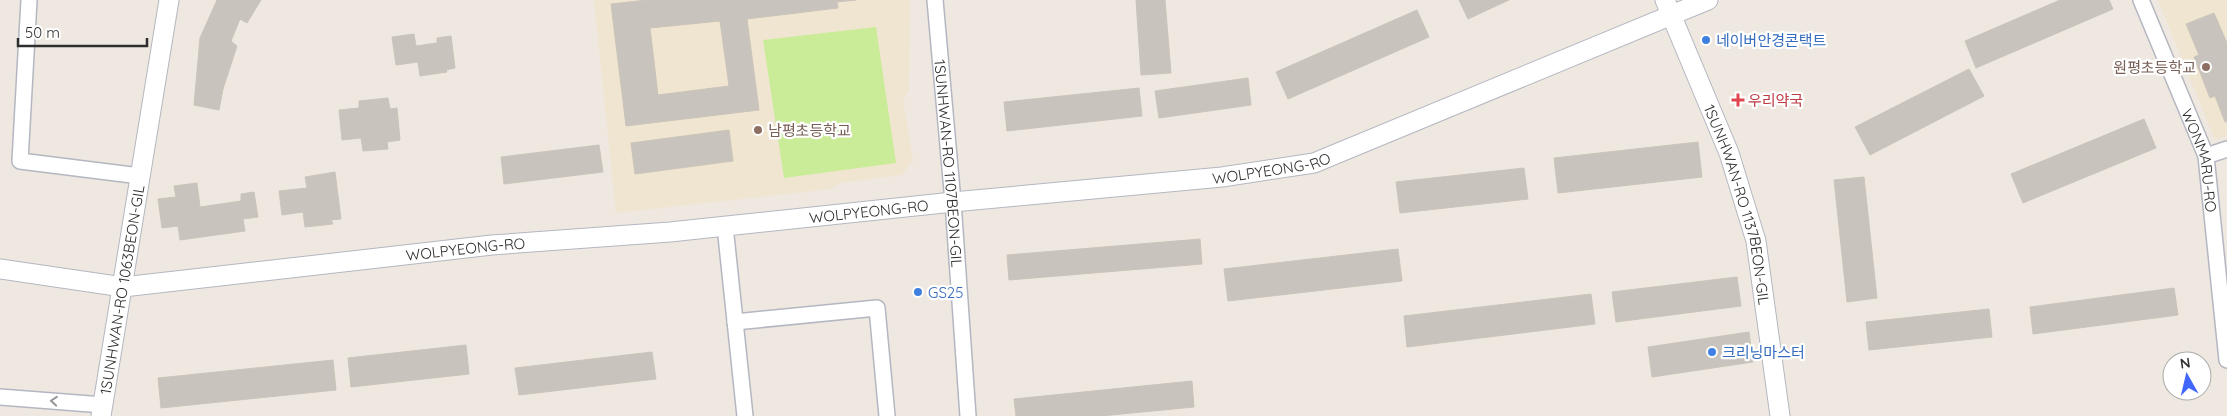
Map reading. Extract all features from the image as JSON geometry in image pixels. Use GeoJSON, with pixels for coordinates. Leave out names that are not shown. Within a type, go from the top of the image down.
{"type":"FeatureCollection","features":[{"type":"Feature","properties":{"kind":"street","name":"1SUNHWAN-RO 1063BEON-GIL"},"geometry":{"type":"LineString","coordinates":[[30,0],[20,161],[140,176]]}},
{"type":"Feature","properties":{"kind":"street","name":"1SUNHWAN-RO 1063BEON-GIL"},"geometry":{"type":"LineString","coordinates":[[0,397],[102,411],[169,0]]}},
{"type":"Feature","properties":{"kind":"street","name":"1SUNHWAN-RO 1107BEON-GIL"},"geometry":{"type":"LineString","coordinates":[[935,0],[953,202],[968,416]]}},
{"type":"Feature","properties":{"kind":"street","name":"WOLPYEONG-RO"},"geometry":{"type":"LineString","coordinates":[[0,269],[123,287],[482,246],[725,226],[953,202],[1222,177],[1314,163],[1669,7],[1708,0]]}},
{"type":"Feature","properties":{"kind":"street","name":"WONMARU-RO"},"geometry":{"type":"LineString","coordinates":[[2141,0],[2206,156],[2223,280],[2227,360]]}},
{"type":"Feature","properties":{"kind":"street","name":"1SUNHWAN-RO 1137BEON-GIL"},"geometry":{"type":"LineString","coordinates":[[1669,7],[1729,153],[1756,241],[1780,416]]}},
{"type":"Feature","properties":{"kind":"street"},"geometry":{"type":"LineString","coordinates":[[2206,156],[2227,149]]}},
{"type":"Feature","properties":{"kind":"street"},"geometry":{"type":"LineString","coordinates":[[725,226],[745,416]]}},
{"type":"Feature","properties":{"kind":"street"},"geometry":{"type":"LineString","coordinates":[[735,322],[877,308],[888,416]]}},
{"type":"Feature","properties":{"kind":"shaded area","name":"남평초등학교"},"geometry":{"type":"Polygon","coordinates":[[[594,0],[910,0],[909,90],[903,101],[913,160],[902,175],[840,183],[830,189],[616,213],[594,0]]]}},
{"type":"Feature","properties":{"kind":"shaded area","name":"원평초등학교"},"geometry":{"type":"Polygon","coordinates":[[[2158,0],[2227,0],[2227,135],[2215,140],[2158,0]]]}},
{"type":"Feature","properties":{"kind":"green space"},"geometry":{"type":"Polygon","coordinates":[[[876,27],[896,163],[784,178],[763,40],[876,27]]]}},
{"type":"Feature","properties":{"kind":"building"},"geometry":{"type":"Polygon","coordinates":[[[217,0],[261,0],[247,23],[240,19],[231,41],[237,46],[223,89],[219,110],[194,105],[200,38],[217,0]]]}},
{"type":"Feature","properties":{"kind":"building"},"geometry":{"type":"Polygon","coordinates":[[[647,0],[856,0],[837,2],[838,8],[747,19],[759,110],[626,126],[611,4],[647,0]],[[720,21],[650,28],[658,95],[729,86],[720,21]]]}},
{"type":"Feature","properties":{"kind":"building"},"geometry":{"type":"Polygon","coordinates":[[[1136,0],[1165,0],[1171,73],[1141,75],[1136,0]]]}},
{"type":"Feature","properties":{"kind":"building"},"geometry":{"type":"Polygon","coordinates":[[[1459,0],[1509,0],[1468,19],[1459,0]]]}},
{"type":"Feature","properties":{"kind":"building"},"geometry":{"type":"Polygon","coordinates":[[[2060,0],[2109,0],[2113,9],[1976,68],[1965,41],[2060,0]]]}},
{"type":"Feature","properties":{"kind":"building"},"geometry":{"type":"Polygon","coordinates":[[[1417,10],[1429,37],[1288,99],[1276,72],[1417,10]]]}},
{"type":"Feature","properties":{"kind":"building"},"geometry":{"type":"Polygon","coordinates":[[[2214,13],[2227,43],[2227,121],[2225,122],[2215,96],[2210,98],[2194,57],[2199,55],[2186,24],[2214,13]]]}},
{"type":"Feature","properties":{"kind":"building"},"geometry":{"type":"Polygon","coordinates":[[[414,34],[416,46],[437,43],[437,38],[451,36],[455,68],[446,70],[447,72],[420,76],[418,62],[396,65],[392,37],[414,34]]]}},
{"type":"Feature","properties":{"kind":"building"},"geometry":{"type":"Polygon","coordinates":[[[1969,69],[1984,96],[1870,155],[1855,127],[1969,69]]]}},
{"type":"Feature","properties":{"kind":"building"},"geometry":{"type":"Polygon","coordinates":[[[1248,78],[1251,105],[1159,118],[1155,91],[1248,78]]]}},
{"type":"Feature","properties":{"kind":"building"},"geometry":{"type":"Polygon","coordinates":[[[1139,88],[1142,116],[1007,131],[1004,102],[1139,88]]]}},
{"type":"Feature","properties":{"kind":"building"},"geometry":{"type":"Polygon","coordinates":[[[388,98],[390,109],[397,108],[400,140],[387,142],[388,149],[363,151],[361,138],[342,140],[339,110],[359,108],[359,101],[388,98]]]}},
{"type":"Feature","properties":{"kind":"building"},"geometry":{"type":"Polygon","coordinates":[[[2144,119],[2156,148],[2023,203],[2011,174],[2144,119]]]}},
{"type":"Feature","properties":{"kind":"building"},"geometry":{"type":"Polygon","coordinates":[[[729,130],[733,161],[635,174],[631,143],[729,130]]]}},
{"type":"Feature","properties":{"kind":"building"},"geometry":{"type":"Polygon","coordinates":[[[1698,142],[1702,177],[1558,193],[1554,158],[1698,142]]]}},
{"type":"Feature","properties":{"kind":"building"},"geometry":{"type":"Polygon","coordinates":[[[599,145],[603,172],[504,184],[501,157],[599,145]]]}},
{"type":"Feature","properties":{"kind":"building"},"geometry":{"type":"Polygon","coordinates":[[[1524,168],[1528,199],[1400,213],[1396,182],[1524,168]]]}},
{"type":"Feature","properties":{"kind":"building"},"geometry":{"type":"Polygon","coordinates":[[[335,172],[341,219],[331,220],[333,224],[305,227],[303,212],[282,215],[279,191],[307,188],[305,177],[335,172]]]}},
{"type":"Feature","properties":{"kind":"building"},"geometry":{"type":"Polygon","coordinates":[[[1864,177],[1877,298],[1847,302],[1834,180],[1864,177]]]}},
{"type":"Feature","properties":{"kind":"building"},"geometry":{"type":"Polygon","coordinates":[[[197,183],[200,207],[241,201],[241,194],[254,192],[258,217],[243,219],[245,231],[180,240],[178,226],[162,228],[158,199],[176,197],[174,186],[197,183]]]}},
{"type":"Feature","properties":{"kind":"building"},"geometry":{"type":"Polygon","coordinates":[[[1200,239],[1202,264],[1009,280],[1007,255],[1200,239]]]}},
{"type":"Feature","properties":{"kind":"building"},"geometry":{"type":"Polygon","coordinates":[[[1398,249],[1402,281],[1228,301],[1224,269],[1398,249]]]}},
{"type":"Feature","properties":{"kind":"building"},"geometry":{"type":"Polygon","coordinates":[[[1737,277],[1741,306],[1616,322],[1612,292],[1737,277]]]}},
{"type":"Feature","properties":{"kind":"building"},"geometry":{"type":"Polygon","coordinates":[[[2174,288],[2178,315],[2033,334],[2030,307],[2174,288]]]}},
{"type":"Feature","properties":{"kind":"building"},"geometry":{"type":"Polygon","coordinates":[[[1591,294],[1595,324],[1407,347],[1404,316],[1591,294]]]}},
{"type":"Feature","properties":{"kind":"building"},"geometry":{"type":"Polygon","coordinates":[[[1989,309],[1992,337],[1869,350],[1866,322],[1989,309]]]}},
{"type":"Feature","properties":{"kind":"building"},"geometry":{"type":"Polygon","coordinates":[[[1749,332],[1753,362],[1652,377],[1648,347],[1749,332]]]}},
{"type":"Feature","properties":{"kind":"building"},"geometry":{"type":"Polygon","coordinates":[[[466,345],[469,374],[351,387],[348,358],[466,345]]]}},
{"type":"Feature","properties":{"kind":"building"},"geometry":{"type":"Polygon","coordinates":[[[652,352],[656,379],[519,395],[515,368],[652,352]]]}},
{"type":"Feature","properties":{"kind":"building"},"geometry":{"type":"Polygon","coordinates":[[[333,360],[336,390],[161,408],[158,378],[333,360]]]}},
{"type":"Feature","properties":{"kind":"building"},"geometry":{"type":"Polygon","coordinates":[[[1192,381],[1194,407],[1101,416],[1016,416],[1014,399],[1192,381]]]}},
{"type":"Feature","properties":{"kind":"place","name":"네이버안경콘택트"},"geometry":{"type":"Point","coordinates":[1706,40]}},
{"type":"Feature","properties":{"kind":"place","name":"원평초등학교"},"geometry":{"type":"Point","coordinates":[2206,67]}},
{"type":"Feature","properties":{"kind":"place","name":"우리약국"},"geometry":{"type":"Point","coordinates":[1738,100]}},
{"type":"Feature","properties":{"kind":"place","name":"남평초등학교"},"geometry":{"type":"Point","coordinates":[758,130]}},
{"type":"Feature","properties":{"kind":"place","name":"GS25"},"geometry":{"type":"Point","coordinates":[918,292]}},
{"type":"Feature","properties":{"kind":"place","name":"크리닝마스터"},"geometry":{"type":"Point","coordinates":[1712,352]}}]}
